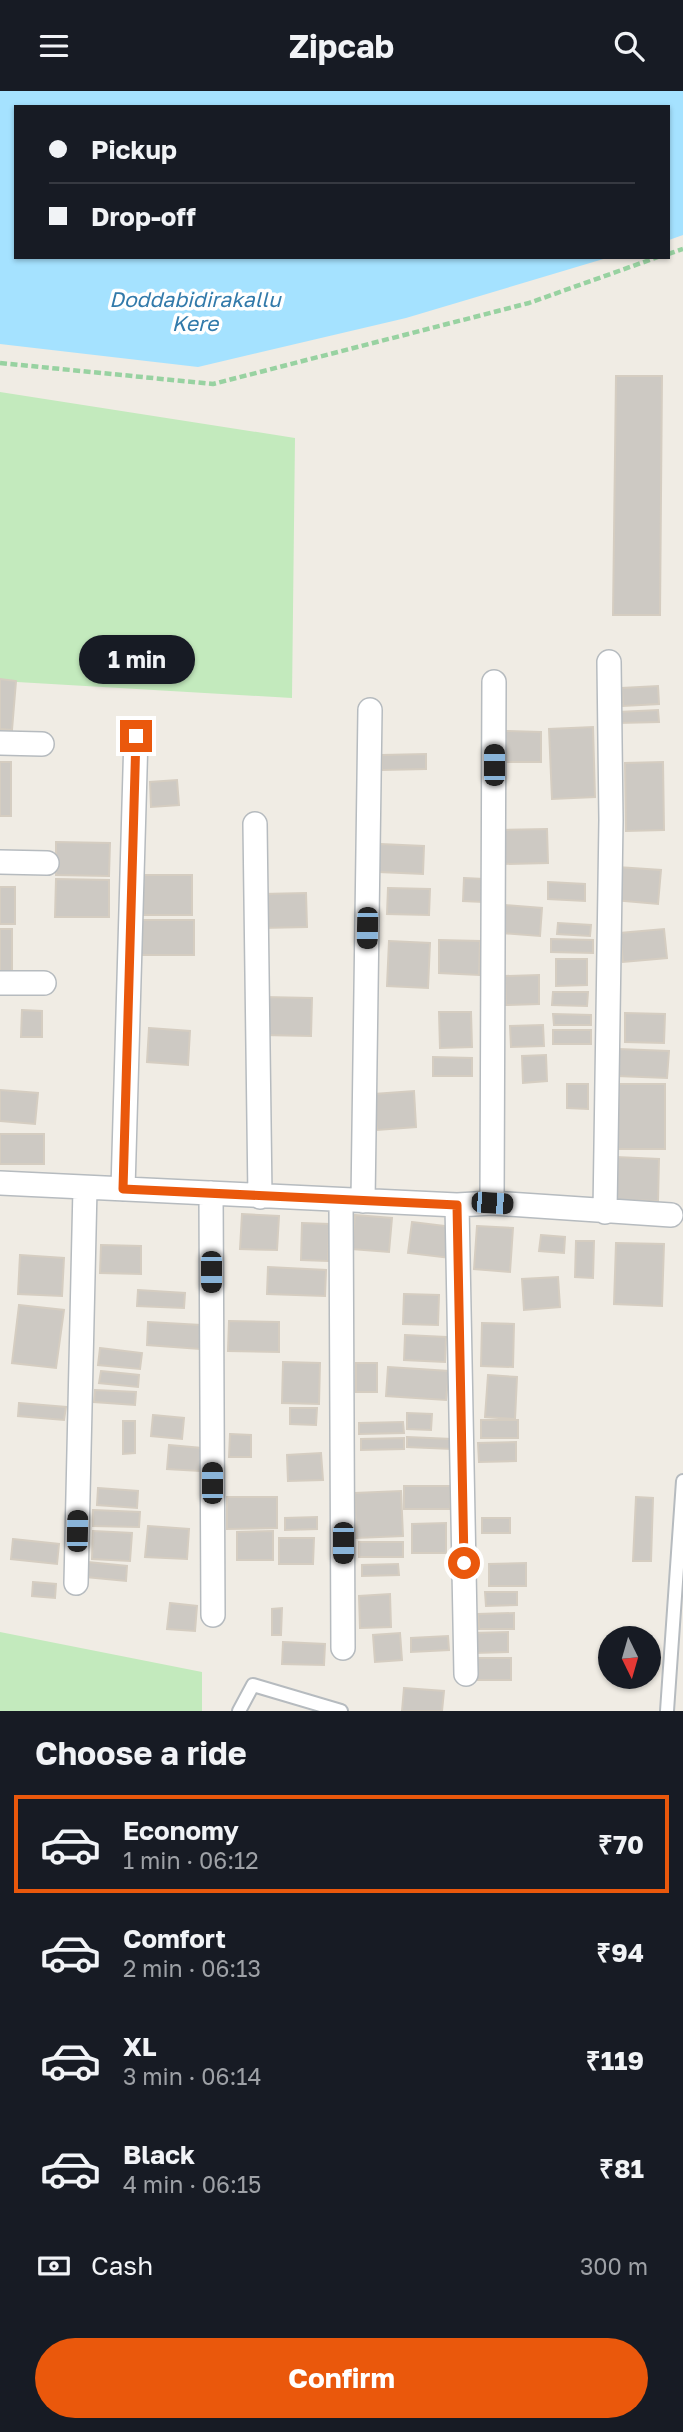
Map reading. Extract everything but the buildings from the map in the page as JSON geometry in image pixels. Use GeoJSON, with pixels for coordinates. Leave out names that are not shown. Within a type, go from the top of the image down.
{"type":"FeatureCollection","features":[{"type":"Feature","properties":{"kind":"street"},"geometry":{"type":"LineString","coordinates":[[606,1212],[611,820],[609,662]]}},
{"type":"Feature","properties":{"kind":"street"},"geometry":{"type":"LineString","coordinates":[[492,1203],[494,682]]}},
{"type":"Feature","properties":{"kind":"street"},"geometry":{"type":"LineString","coordinates":[[343,1648],[352,1200],[370,711]]}},
{"type":"Feature","properties":{"kind":"street"},"geometry":{"type":"LineString","coordinates":[[123,1189],[136,736]]}},
{"type":"Feature","properties":{"kind":"street"},"geometry":{"type":"LineString","coordinates":[[0,743],[42,744]]}},
{"type":"Feature","properties":{"kind":"street"},"geometry":{"type":"LineString","coordinates":[[255,824],[260,1196]]}},
{"type":"Feature","properties":{"kind":"street"},"geometry":{"type":"LineString","coordinates":[[0,862],[47,863]]}},
{"type":"Feature","properties":{"kind":"street"},"geometry":{"type":"LineString","coordinates":[[0,983],[44,983]]}},
{"type":"Feature","properties":{"kind":"street"},"geometry":{"type":"LineString","coordinates":[[0,1183],[457,1205],[492,1203],[677,1216]]}},
{"type":"Feature","properties":{"kind":"street"},"geometry":{"type":"LineString","coordinates":[[76,1583],[85,1188]]}},
{"type":"Feature","properties":{"kind":"street"},"geometry":{"type":"LineString","coordinates":[[211,1193],[213,1615]]}},
{"type":"Feature","properties":{"kind":"street"},"geometry":{"type":"LineString","coordinates":[[457,1205],[466,1674]]}},
{"type":"Feature","properties":{"kind":"lane"},"geometry":{"type":"LineString","coordinates":[[667,1711],[683,1481]]}},
{"type":"Feature","properties":{"kind":"lane"},"geometry":{"type":"LineString","coordinates":[[239,1711],[253,1685],[341,1711]]}},
{"type":"Feature","properties":{"kind":"path"},"geometry":{"type":"LineString","coordinates":[[0,363],[214,384],[529,303],[652,259]]}},
{"type":"Feature","properties":{"kind":"green space"},"geometry":{"type":"Polygon","coordinates":[[[0,392],[295,438],[292,698],[0,681],[0,392]]]}},
{"type":"Feature","properties":{"kind":"green space"},"geometry":{"type":"Polygon","coordinates":[[[0,1632],[202,1672],[202,1711],[0,1711],[0,1632]]]}},
{"type":"Feature","properties":{"kind":"water","name":"Doddabidirakallu Kere"},"geometry":{"type":"Polygon","coordinates":[[[0,91],[683,91],[683,235],[670,240],[670,105],[14,105],[14,259],[603,259],[406,318],[198,367],[0,344],[0,91]]]}},
{"type":"Feature","properties":{"kind":"route"},"geometry":{"type":"LineString","coordinates":[[136,736],[123,1189],[457,1205],[464,1563]]}}]}
